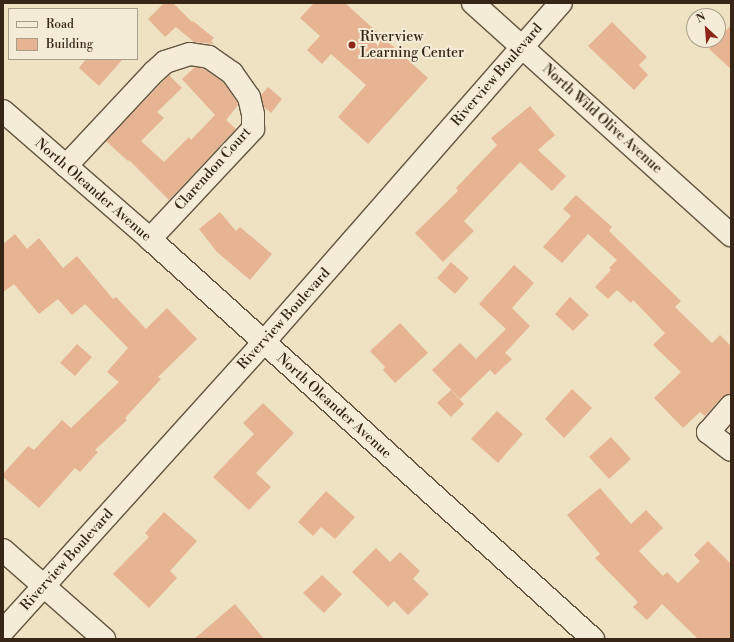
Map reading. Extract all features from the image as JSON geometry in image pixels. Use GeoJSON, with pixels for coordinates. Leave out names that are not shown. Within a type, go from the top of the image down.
{"type":"FeatureCollection","features":[{"type":"Feature","properties":{"kind":"street","name":"North Wild Olive Avenue"},"geometry":{"type":"LineString","coordinates":[[473,3],[521,48],[731,234]]}},
{"type":"Feature","properties":{"kind":"street","name":"Riverview Boulevard"},"geometry":{"type":"LineString","coordinates":[[3,631],[263,343],[561,3]]}},
{"type":"Feature","properties":{"kind":"street","name":"Clarendon Court"},"geometry":{"type":"LineString","coordinates":[[66,166],[165,62],[190,54],[209,57],[232,73],[249,97],[253,115],[253,129],[150,239]]}},
{"type":"Feature","properties":{"kind":"street","name":"North Oleander Avenue"},"geometry":{"type":"LineString","coordinates":[[3,111],[150,239],[263,343],[593,639]]}},
{"type":"Feature","properties":{"kind":"street"},"geometry":{"type":"LineString","coordinates":[[731,406],[708,432],[731,450]]}},
{"type":"Feature","properties":{"kind":"street"},"geometry":{"type":"LineString","coordinates":[[3,550],[104,639]]}},
{"type":"Feature","properties":{"kind":"building"},"geometry":{"type":"Polygon","coordinates":[[[164,3],[173,3],[192,22],[193,21],[214,38],[211,41],[214,44],[194,42],[176,27],[165,37],[148,19],[164,3]]]}},
{"type":"Feature","properties":{"kind":"building"},"geometry":{"type":"Polygon","coordinates":[[[314,3],[345,3],[428,78],[368,144],[338,117],[366,85],[331,54],[322,64],[307,50],[320,36],[300,18],[314,3]]]}},
{"type":"Feature","properties":{"kind":"building"},"geometry":{"type":"Polygon","coordinates":[[[612,22],[647,57],[639,65],[648,75],[634,90],[588,46],[612,22]]]}},
{"type":"Feature","properties":{"kind":"building"},"geometry":{"type":"Polygon","coordinates":[[[731,25],[731,69],[709,49],[726,48],[726,30],[731,25]]]}},
{"type":"Feature","properties":{"kind":"building"},"geometry":{"type":"Polygon","coordinates":[[[85,60],[122,60],[99,86],[79,68],[85,60]]]}},
{"type":"Feature","properties":{"kind":"building"},"geometry":{"type":"Polygon","coordinates":[[[195,67],[204,69],[223,82],[237,102],[238,105],[226,120],[236,129],[169,200],[129,160],[128,161],[106,141],[169,75],[182,88],[157,112],[164,118],[141,141],[164,162],[189,137],[191,140],[215,115],[182,79],[195,67]]]}},
{"type":"Feature","properties":{"kind":"building"},"geometry":{"type":"Polygon","coordinates":[[[268,87],[282,99],[271,113],[264,107],[261,95],[268,87]]]}},
{"type":"Feature","properties":{"kind":"building"},"geometry":{"type":"Polygon","coordinates":[[[530,106],[555,135],[538,150],[566,176],[552,191],[520,162],[464,221],[474,231],[443,262],[415,233],[458,191],[456,188],[497,145],[491,138],[530,106]]]}},
{"type":"Feature","properties":{"kind":"building"},"geometry":{"type":"Polygon","coordinates":[[[576,195],[612,227],[609,231],[681,301],[675,307],[712,343],[720,335],[731,346],[731,394],[722,397],[705,416],[700,412],[683,428],[654,398],[681,372],[653,345],[665,333],[633,300],[631,303],[617,290],[608,299],[595,287],[611,270],[609,268],[617,260],[588,234],[562,263],[543,247],[571,216],[563,209],[576,195]]]}},
{"type":"Feature","properties":{"kind":"building"},"geometry":{"type":"Polygon","coordinates":[[[220,212],[236,231],[240,227],[272,254],[250,280],[217,252],[199,229],[220,212]]]}},
{"type":"Feature","properties":{"kind":"building"},"geometry":{"type":"Polygon","coordinates":[[[15,234],[27,249],[39,238],[63,268],[77,256],[113,299],[116,297],[146,329],[167,308],[197,339],[158,377],[161,379],[125,418],[127,420],[95,450],[98,452],[80,472],[75,468],[39,508],[3,477],[3,474],[28,446],[34,450],[62,420],[71,428],[119,382],[107,372],[128,348],[85,304],[72,315],[58,299],[39,314],[14,284],[3,292],[3,244],[15,234]]]}},
{"type":"Feature","properties":{"kind":"building"},"geometry":{"type":"Polygon","coordinates":[[[451,262],[469,278],[455,294],[437,278],[451,262]]]}},
{"type":"Feature","properties":{"kind":"building"},"geometry":{"type":"Polygon","coordinates":[[[514,265],[534,283],[512,308],[530,326],[505,353],[512,359],[495,375],[490,370],[460,399],[432,370],[460,343],[476,359],[506,329],[479,304],[514,265]]]}},
{"type":"Feature","properties":{"kind":"building"},"geometry":{"type":"Polygon","coordinates":[[[570,297],[589,315],[573,331],[555,314],[570,297]]]}},
{"type":"Feature","properties":{"kind":"building"},"geometry":{"type":"Polygon","coordinates":[[[400,323],[428,353],[395,383],[383,370],[385,367],[370,351],[400,323]]]}},
{"type":"Feature","properties":{"kind":"building"},"geometry":{"type":"Polygon","coordinates":[[[77,344],[92,357],[75,376],[60,363],[77,344]]]}},
{"type":"Feature","properties":{"kind":"building"},"geometry":{"type":"Polygon","coordinates":[[[572,389],[592,408],[564,438],[545,419],[572,389]]]}},
{"type":"Feature","properties":{"kind":"building"},"geometry":{"type":"Polygon","coordinates":[[[451,390],[464,404],[451,417],[437,403],[451,390]]]}},
{"type":"Feature","properties":{"kind":"building"},"geometry":{"type":"Polygon","coordinates":[[[263,403],[294,433],[256,473],[271,487],[249,510],[213,477],[254,434],[243,423],[263,403]]]}},
{"type":"Feature","properties":{"kind":"building"},"geometry":{"type":"Polygon","coordinates":[[[497,411],[523,434],[498,463],[471,439],[497,411]]]}},
{"type":"Feature","properties":{"kind":"building"},"geometry":{"type":"Polygon","coordinates":[[[611,437],[631,459],[609,479],[589,457],[611,437]]]}},
{"type":"Feature","properties":{"kind":"building"},"geometry":{"type":"Polygon","coordinates":[[[600,488],[631,524],[646,510],[663,528],[639,551],[663,576],[667,572],[678,583],[700,561],[694,555],[708,541],[731,564],[731,639],[698,639],[662,604],[647,620],[633,607],[638,602],[595,558],[600,554],[567,515],[600,488]]]}},
{"type":"Feature","properties":{"kind":"building"},"geometry":{"type":"Polygon","coordinates":[[[326,491],[355,517],[335,539],[321,527],[313,536],[298,522],[326,491]]]}},
{"type":"Feature","properties":{"kind":"building"},"geometry":{"type":"Polygon","coordinates":[[[164,512],[197,541],[170,571],[177,578],[149,608],[113,574],[149,537],[145,533],[164,512]]]}},
{"type":"Feature","properties":{"kind":"building"},"geometry":{"type":"Polygon","coordinates":[[[376,548],[390,562],[400,552],[420,571],[413,579],[429,594],[408,615],[394,601],[388,607],[352,572],[376,548]]]}},
{"type":"Feature","properties":{"kind":"building"},"geometry":{"type":"Polygon","coordinates":[[[322,575],[342,594],[324,613],[303,593],[322,575]]]}},
{"type":"Feature","properties":{"kind":"building"},"geometry":{"type":"Polygon","coordinates":[[[235,604],[264,639],[194,639],[235,604]]]}},
{"type":"Feature","properties":{"kind":"place","name":"Riverview Learning Center"},"geometry":{"type":"Point","coordinates":[352,45]}}]}
